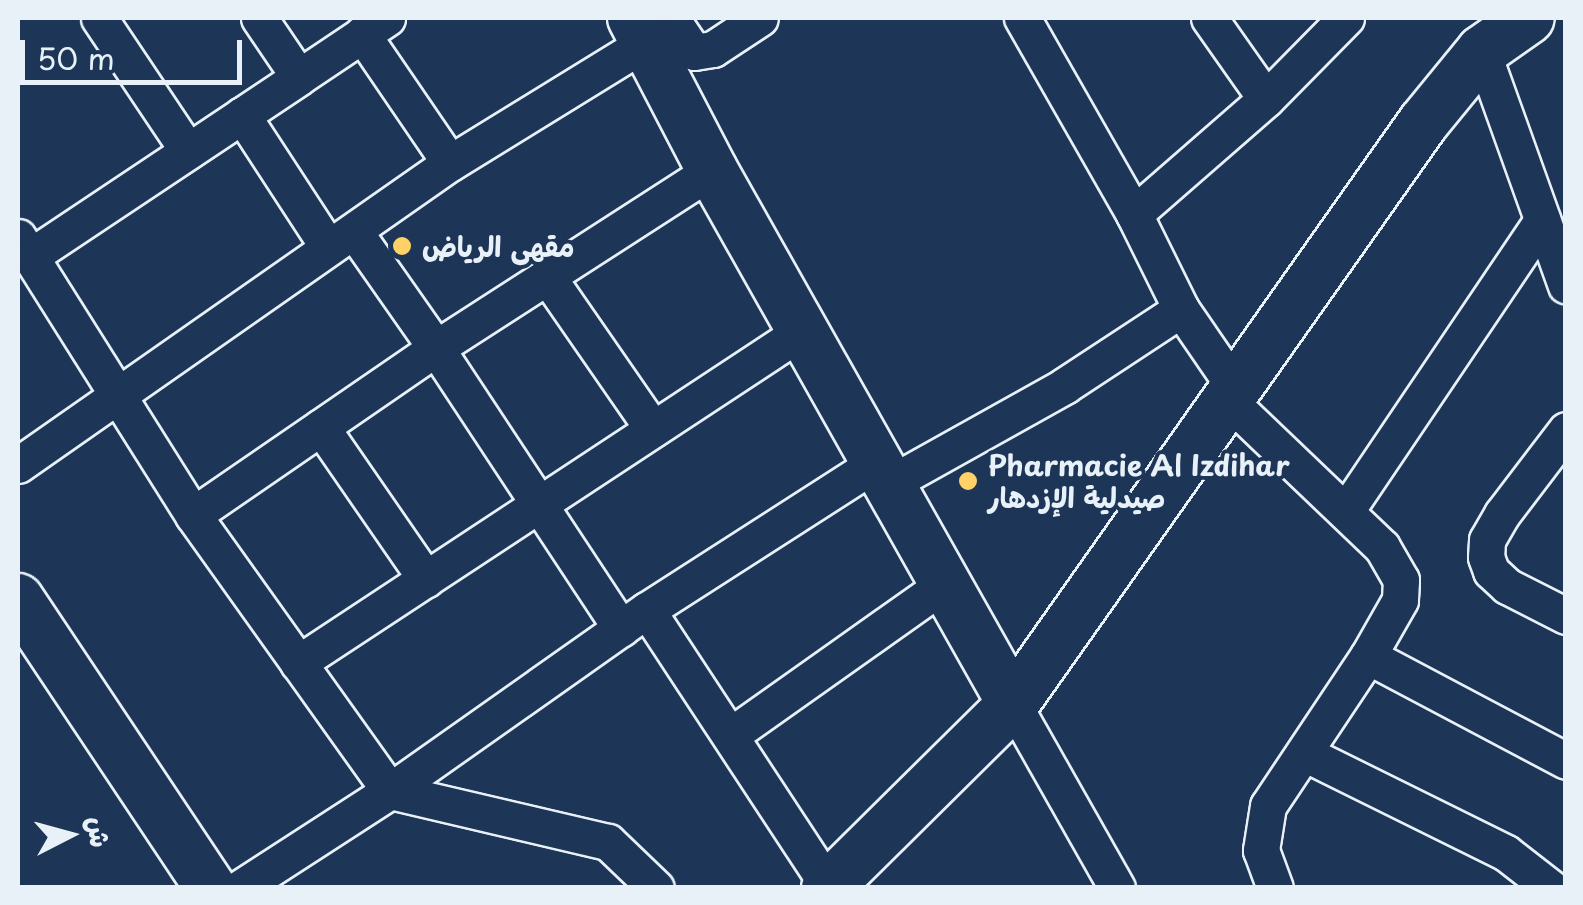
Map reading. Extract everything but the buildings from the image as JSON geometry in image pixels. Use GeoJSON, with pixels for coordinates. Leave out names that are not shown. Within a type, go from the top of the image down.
{"type":"FeatureCollection","features":[{"type":"Feature","properties":{"kind":"street"},"geometry":{"type":"LineString","coordinates":[[100,18],[188,150]]}},
{"type":"Feature","properties":{"kind":"street"},"geometry":{"type":"LineString","coordinates":[[259,18],[299,77]]}},
{"type":"Feature","properties":{"kind":"street"},"geometry":{"type":"LineString","coordinates":[[650,26],[694,52],[714,49],[760,18]]}},
{"type":"Feature","properties":{"kind":"street"},"geometry":{"type":"LineString","coordinates":[[1022,18],[1230,393],[1382,548],[1401,580],[1400,600],[1368,656],[1268,806],[1261,829],[1261,850],[1276,888]]}},
{"type":"Feature","properties":{"kind":"street"},"geometry":{"type":"LineString","coordinates":[[1209,18],[1266,99]]}},
{"type":"Feature","properties":{"kind":"street"},"geometry":{"type":"LineString","coordinates":[[1134,214],[1266,99],[1346,18]]}},
{"type":"Feature","properties":{"kind":"street"},"geometry":{"type":"LineString","coordinates":[[242,115],[436,348],[538,506],[730,735],[827,887],[1013,704],[1423,123],[1482,51],[1528,18]]}},
{"type":"Feature","properties":{"kind":"street"},"geometry":{"type":"LineString","coordinates":[[450,163],[374,26],[188,150],[24,247],[193,515],[390,791],[608,842],[656,888]]}},
{"type":"Feature","properties":{"kind":"street"},"geometry":{"type":"LineString","coordinates":[[18,464],[650,26]]}},
{"type":"Feature","properties":{"kind":"street"},"geometry":{"type":"LineString","coordinates":[[650,26],[712,170],[1116,888]]}},
{"type":"Feature","properties":{"kind":"street"},"geometry":{"type":"LineString","coordinates":[[1482,51],[1566,285]]}},
{"type":"Feature","properties":{"kind":"street"},"geometry":{"type":"LineString","coordinates":[[193,515],[436,348],[712,170]]}},
{"type":"Feature","properties":{"kind":"street"},"geometry":{"type":"LineString","coordinates":[[1346,511],[1542,220]]}},
{"type":"Feature","properties":{"kind":"street"},"geometry":{"type":"LineString","coordinates":[[547,276],[653,430]]}},
{"type":"Feature","properties":{"kind":"street"},"geometry":{"type":"LineString","coordinates":[[240,888],[390,791],[634,620],[882,474],[1064,386],[1181,309]]}},
{"type":"Feature","properties":{"kind":"street"},"geometry":{"type":"LineString","coordinates":[[298,664],[802,331]]}},
{"type":"Feature","properties":{"kind":"street"},"geometry":{"type":"LineString","coordinates":[[321,427],[426,579]]}},
{"type":"Feature","properties":{"kind":"street"},"geometry":{"type":"LineString","coordinates":[[1566,430],[1502,514],[1487,540],[1486,557],[1491,571],[1507,586],[1566,616]]}},
{"type":"Feature","properties":{"kind":"street"},"geometry":{"type":"LineString","coordinates":[[730,735],[943,585]]}},
{"type":"Feature","properties":{"kind":"street"},"geometry":{"type":"LineString","coordinates":[[18,600],[211,888]]}},
{"type":"Feature","properties":{"kind":"street"},"geometry":{"type":"LineString","coordinates":[[18,650],[178,888]]}},
{"type":"Feature","properties":{"kind":"street"},"geometry":{"type":"LineString","coordinates":[[1368,656],[1566,761]]}},
{"type":"Feature","properties":{"kind":"street"},"geometry":{"type":"LineString","coordinates":[[1304,753],[1533,882]]}},
{"type":"Feature","properties":{"kind":"place","name":"مقهى الرياض"},"geometry":{"type":"Point","coordinates":[402,246]}},
{"type":"Feature","properties":{"kind":"place","name":"Pharmacie Al Izdihar صيدلية الإزدهار"},"geometry":{"type":"Point","coordinates":[968,481]}}]}
